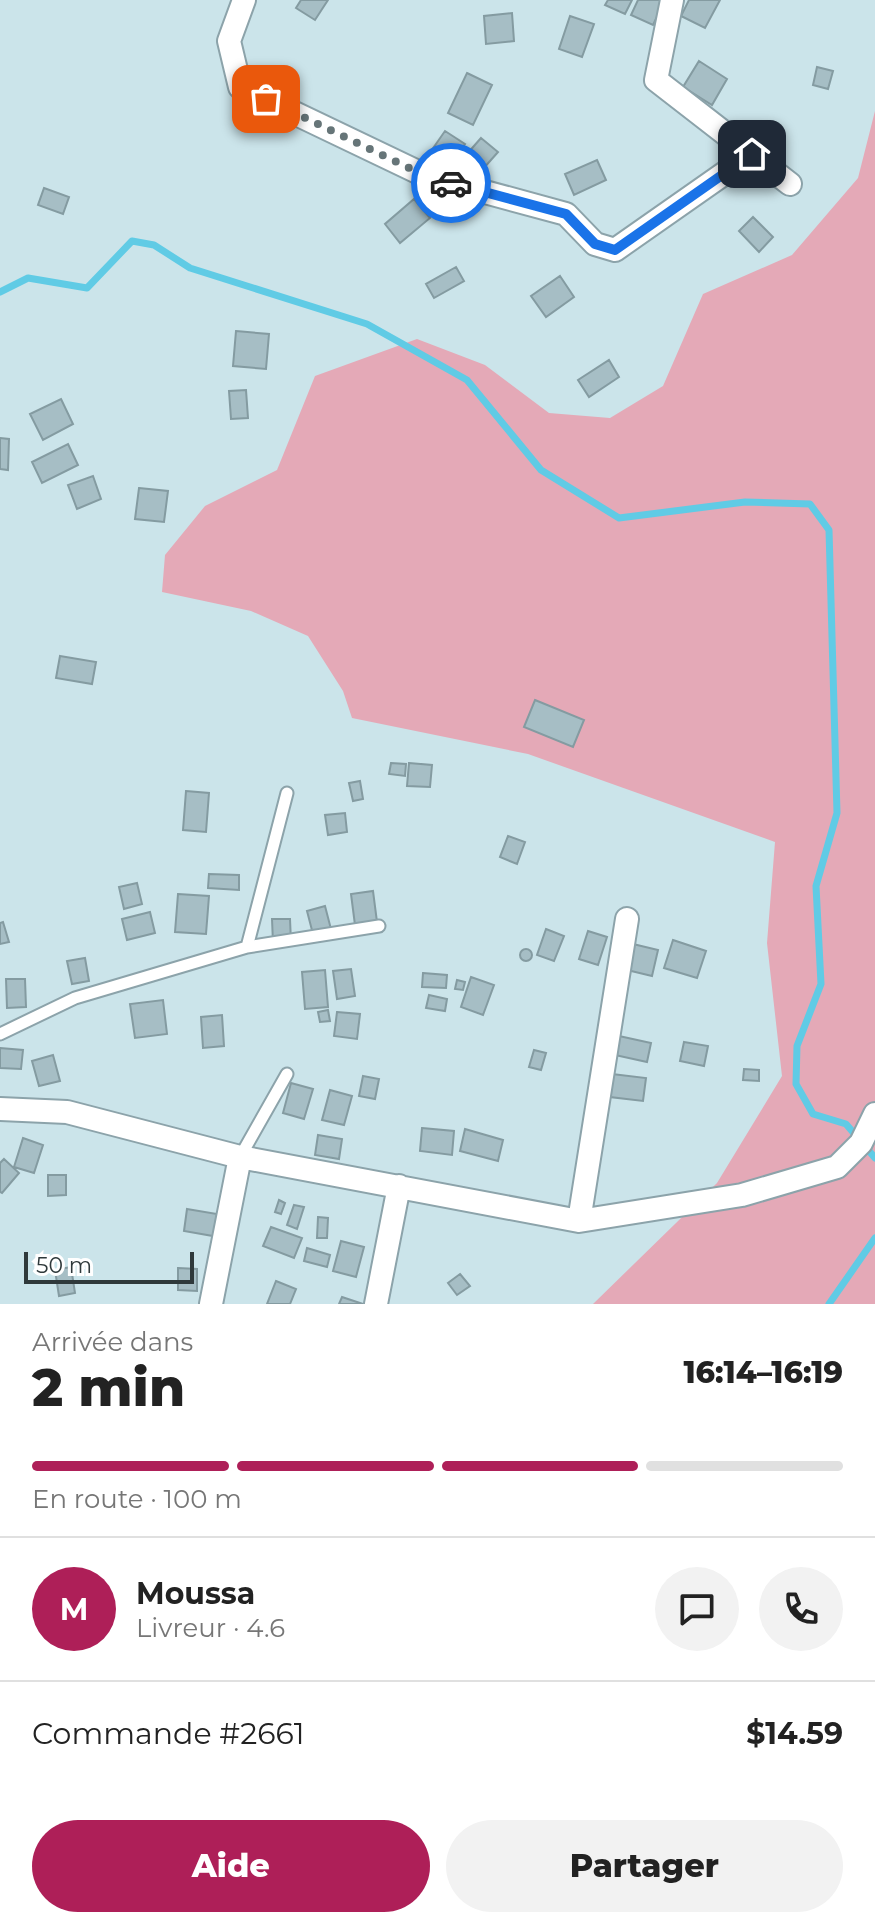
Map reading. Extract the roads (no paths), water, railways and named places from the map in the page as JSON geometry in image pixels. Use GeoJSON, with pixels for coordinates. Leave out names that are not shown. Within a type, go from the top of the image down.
{"type":"FeatureCollection","features":[{"type":"Feature","properties":{"kind":"street"},"geometry":{"type":"LineString","coordinates":[[244,0],[229,41],[240,87],[426,176],[566,214],[595,244],[615,250],[752,154]]}},
{"type":"Feature","properties":{"kind":"street"},"geometry":{"type":"LineString","coordinates":[[672,0],[656,80],[790,184]]}},
{"type":"Feature","properties":{"kind":"street"},"geometry":{"type":"LineString","coordinates":[[579,1221],[627,919]]}},
{"type":"Feature","properties":{"kind":"street"},"geometry":{"type":"LineString","coordinates":[[0,1109],[67,1112],[240,1157],[579,1221],[742,1195],[837,1167],[861,1143],[875,1114]]}},
{"type":"Feature","properties":{"kind":"street"},"geometry":{"type":"LineString","coordinates":[[211,1304],[240,1157]]}},
{"type":"Feature","properties":{"kind":"street"},"geometry":{"type":"LineString","coordinates":[[376,1304],[399,1186]]}},
{"type":"Feature","properties":{"kind":"lane"},"geometry":{"type":"LineString","coordinates":[[247,947],[287,793]]}},
{"type":"Feature","properties":{"kind":"lane"},"geometry":{"type":"LineString","coordinates":[[0,1034],[75,998],[247,947],[379,926]]}},
{"type":"Feature","properties":{"kind":"lane"},"geometry":{"type":"LineString","coordinates":[[240,1157],[287,1074]]}},
{"type":"Feature","properties":{"kind":"waterway"},"geometry":{"type":"LineString","coordinates":[[0,292],[28,278],[87,288],[132,241],[154,245],[190,268],[367,324],[467,380],[541,470],[619,518],[745,502],[810,504],[829,530],[837,813],[816,886],[821,984],[797,1046],[796,1084],[813,1114],[846,1124],[875,1158]]}},
{"type":"Feature","properties":{"kind":"waterway"},"geometry":{"type":"LineString","coordinates":[[829,1304],[875,1238]]}}]}
